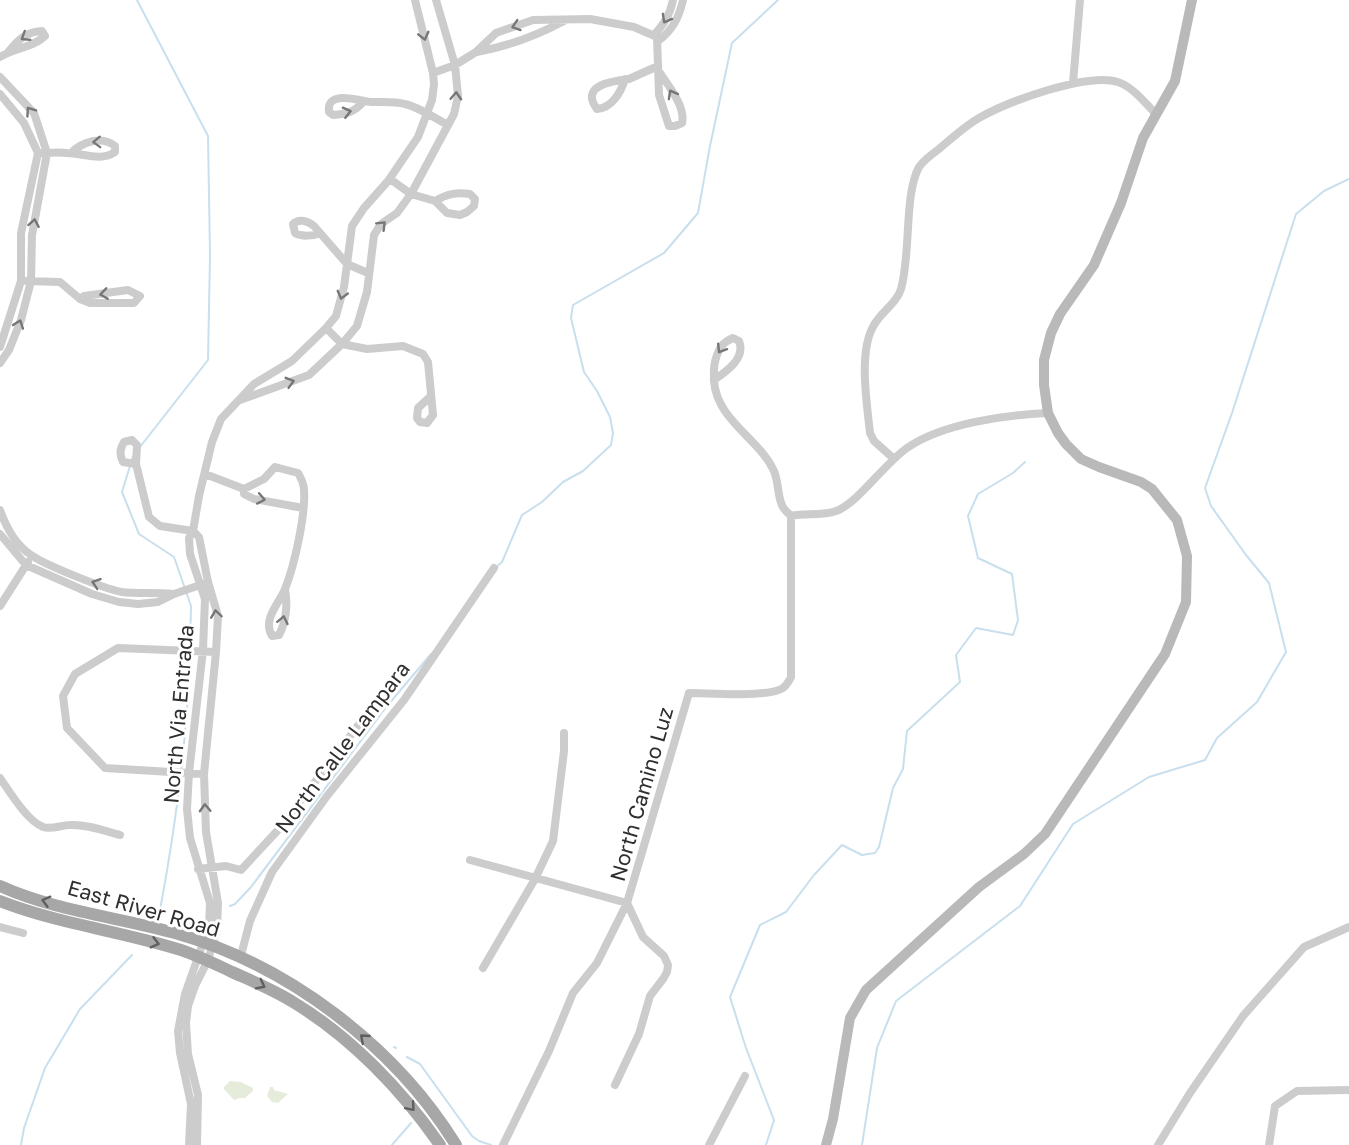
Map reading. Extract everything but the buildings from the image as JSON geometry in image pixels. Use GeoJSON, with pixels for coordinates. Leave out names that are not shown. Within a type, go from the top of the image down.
{"type":"FeatureCollection","features":[{"type":"Feature","properties":{"kind":"main road"},"geometry":{"type":"LineString","coordinates":[[826,1145],[833,1119],[850,1018],[866,990],[979,887],[1024,854],[1045,834],[1165,654],[1186,602],[1187,556],[1177,520],[1152,489],[1141,482],[1082,459],[1058,433],[1048,413],[1044,385],[1044,360],[1051,333],[1060,314],[1094,265],[1121,203],[1143,138],[1170,92],[1179,68],[1192,0]]}},
{"type":"Feature","properties":{"kind":"main road","name":"East River Road"},"geometry":{"type":"LineString","coordinates":[[0,886],[38,899],[168,931],[240,959],[293,986],[346,1022],[393,1065],[440,1120],[456,1145]]}},
{"type":"Feature","properties":{"kind":"main road","name":"East River Road"},"geometry":{"type":"LineString","coordinates":[[0,901],[36,914],[157,943],[203,959],[293,1002],[363,1057],[395,1089],[440,1145]]}},
{"type":"Feature","properties":{"kind":"street","name":"North Via Entrada"},"geometry":{"type":"LineString","coordinates":[[197,1145],[198,1095],[188,1054],[186,1023],[188,1006],[203,959],[217,929],[218,903],[206,832],[204,774],[218,616],[190,554],[189,538],[194,531],[194,519],[221,419],[254,384],[292,361],[336,316],[344,288],[352,226],[364,208],[390,179],[418,137],[432,100],[434,84],[415,0]]}},
{"type":"Feature","properties":{"kind":"street"},"geometry":{"type":"LineString","coordinates":[[235,402],[309,375],[342,344],[357,326],[366,292],[374,234],[381,224],[397,213],[411,194],[454,114],[458,96],[455,65],[436,0]]}},
{"type":"Feature","properties":{"kind":"street"},"geometry":{"type":"LineString","coordinates":[[659,69],[674,95],[683,118],[682,123],[678,126],[669,126],[659,95],[656,38],[671,10],[673,0]]}},
{"type":"Feature","properties":{"kind":"street"},"geometry":{"type":"LineString","coordinates":[[656,38],[672,29],[680,14],[683,0]]}},
{"type":"Feature","properties":{"kind":"street"},"geometry":{"type":"LineString","coordinates":[[1073,83],[1080,0]]}},
{"type":"Feature","properties":{"kind":"street"},"geometry":{"type":"LineString","coordinates":[[432,73],[455,65],[476,52],[496,33],[533,20],[590,20],[620,24],[634,27],[656,38]]}},
{"type":"Feature","properties":{"kind":"street"},"geometry":{"type":"LineString","coordinates":[[476,52],[504,47],[538,35],[565,20]]}},
{"type":"Feature","properties":{"kind":"street"},"geometry":{"type":"LineString","coordinates":[[0,57],[9,51]]}},
{"type":"Feature","properties":{"kind":"street"},"geometry":{"type":"LineString","coordinates":[[625,79],[618,95],[603,109],[597,109],[591,100],[593,92],[611,81],[659,69]]}},
{"type":"Feature","properties":{"kind":"street"},"geometry":{"type":"LineString","coordinates":[[0,76],[34,113],[47,153],[32,235],[30,281],[21,320],[9,350],[0,363]]}},
{"type":"Feature","properties":{"kind":"street"},"geometry":{"type":"LineString","coordinates":[[893,458],[874,441],[870,433],[865,369],[873,327],[900,291],[907,254],[912,195],[918,169],[923,162],[977,118],[1007,104],[1073,83],[1118,82],[1134,92],[1156,114]]}},
{"type":"Feature","properties":{"kind":"street"},"geometry":{"type":"LineString","coordinates":[[0,94],[24,123],[38,153],[21,233],[21,281],[0,346]]}},
{"type":"Feature","properties":{"kind":"street"},"geometry":{"type":"LineString","coordinates":[[364,101],[405,104],[448,125]]}},
{"type":"Feature","properties":{"kind":"street"},"geometry":{"type":"LineString","coordinates":[[38,153],[102,156],[112,154],[115,146],[110,142],[87,142],[71,153]]}},
{"type":"Feature","properties":{"kind":"street"},"geometry":{"type":"LineString","coordinates":[[390,179],[411,194],[435,201],[447,213],[460,215],[467,212],[474,206],[475,199],[470,194],[457,192],[435,201]]}},
{"type":"Feature","properties":{"kind":"street"},"geometry":{"type":"LineString","coordinates":[[320,233],[347,264],[368,273]]}},
{"type":"Feature","properties":{"kind":"street"},"geometry":{"type":"LineString","coordinates":[[21,281],[60,282],[80,299],[90,303],[134,303],[140,296],[128,291],[84,296],[80,299]]}},
{"type":"Feature","properties":{"kind":"street"},"geometry":{"type":"LineString","coordinates":[[326,328],[342,344],[367,349],[403,346],[423,354],[428,362],[431,396]]}},
{"type":"Feature","properties":{"kind":"street"},"geometry":{"type":"LineString","coordinates":[[714,380],[730,368],[740,356],[739,341],[733,338],[722,345],[713,367],[714,380],[717,399],[740,431],[755,444],[773,468],[782,505],[791,516],[826,514],[839,510],[849,504],[893,458],[921,440],[953,428],[1011,414],[1048,413]]}},
{"type":"Feature","properties":{"kind":"street"},"geometry":{"type":"LineString","coordinates":[[136,464],[149,517],[166,528],[194,531]]}},
{"type":"Feature","properties":{"kind":"street"},"geometry":{"type":"LineString","coordinates":[[205,474],[244,489],[264,478],[275,468],[298,473],[304,489],[300,533],[285,590],[271,614],[268,629],[272,636],[279,635],[283,628],[285,590]]}},
{"type":"Feature","properties":{"kind":"street"},"geometry":{"type":"LineString","coordinates":[[244,489],[244,494],[254,499],[303,508]]}},
{"type":"Feature","properties":{"kind":"street"},"geometry":{"type":"LineString","coordinates":[[0,510],[5,525],[21,547],[32,556],[76,576],[117,590],[174,594]]}},
{"type":"Feature","properties":{"kind":"street","name":"North Camino Luz"},"geometry":{"type":"LineString","coordinates":[[503,1145],[549,1051],[573,993],[597,963],[627,903],[689,693],[776,691],[789,683],[791,676],[791,516]]}},
{"type":"Feature","properties":{"kind":"street","name":"North Via Entrada"},"geometry":{"type":"LineString","coordinates":[[194,531],[199,537],[205,599],[187,809],[190,838],[210,903],[208,945]]}},
{"type":"Feature","properties":{"kind":"street"},"geometry":{"type":"LineString","coordinates":[[0,534],[26,565],[92,594],[114,601],[138,604],[158,603],[174,594],[204,584]]}},
{"type":"Feature","properties":{"kind":"street"},"geometry":{"type":"LineString","coordinates":[[0,606],[2,595],[32,556]]}},
{"type":"Feature","properties":{"kind":"street","name":"North Calle Lampara"},"geometry":{"type":"LineString","coordinates":[[240,959],[250,921],[272,872],[327,796],[404,700],[494,568]]}},
{"type":"Feature","properties":{"kind":"street"},"geometry":{"type":"LineString","coordinates":[[114,601],[117,590]]}},
{"type":"Feature","properties":{"kind":"street"},"geometry":{"type":"LineString","coordinates":[[204,774],[105,768],[67,728],[63,696],[75,674],[118,648],[216,652]]}},
{"type":"Feature","properties":{"kind":"street","name":"North Calle Lampara"},"geometry":{"type":"LineString","coordinates":[[198,869],[226,866],[241,870],[255,857],[376,702]]}},
{"type":"Feature","properties":{"kind":"street"},"geometry":{"type":"LineString","coordinates":[[483,968],[535,879],[553,841],[564,751],[564,733]]}},
{"type":"Feature","properties":{"kind":"street"},"geometry":{"type":"LineString","coordinates":[[0,778],[27,814],[43,827],[82,826],[120,835]]}},
{"type":"Feature","properties":{"kind":"street"},"geometry":{"type":"LineString","coordinates":[[470,860],[627,903],[643,937],[664,956],[668,964],[663,980],[650,996],[639,1034],[615,1085]]}},
{"type":"Feature","properties":{"kind":"street"},"geometry":{"type":"LineString","coordinates":[[0,927],[23,933]]}},
{"type":"Feature","properties":{"kind":"street"},"geometry":{"type":"LineString","coordinates":[[1158,1145],[1190,1093],[1243,1016],[1304,947],[1349,927]]}},
{"type":"Feature","properties":{"kind":"street","name":"North Via Entrada"},"geometry":{"type":"LineString","coordinates":[[189,1145],[191,1104],[180,1053],[178,1031],[185,994],[203,959]]}},
{"type":"Feature","properties":{"kind":"street"},"geometry":{"type":"LineString","coordinates":[[709,1145],[745,1076]]}},
{"type":"Feature","properties":{"kind":"street"},"geometry":{"type":"LineString","coordinates":[[1269,1145],[1275,1107],[1297,1091],[1349,1090]]}},
{"type":"Feature","properties":{"kind":"green space"},"geometry":{"type":"Polygon","coordinates":[[[230,1081],[241,1082],[253,1088],[253,1091],[245,1098],[234,1100],[223,1088],[230,1081]]]}},
{"type":"Feature","properties":{"kind":"green space"},"geometry":{"type":"Polygon","coordinates":[[[270,1087],[288,1094],[278,1103],[272,1102],[267,1096],[270,1087]]]}},
{"type":"Feature","properties":{"kind":"waterway"},"geometry":{"type":"LineString","coordinates":[[137,0],[208,136],[210,255],[208,360],[140,447]]}},
{"type":"Feature","properties":{"kind":"waterway"},"geometry":{"type":"LineString","coordinates":[[495,568],[502,562],[522,515],[542,502],[563,482],[583,471],[611,445],[613,433],[610,417],[584,372],[571,318],[573,305],[664,253],[698,213],[732,43],[778,0]]}},
{"type":"Feature","properties":{"kind":"waterway"},"geometry":{"type":"LineString","coordinates":[[862,1145],[877,1048],[896,1001],[1020,906],[1073,824],[1149,777],[1205,760],[1217,738],[1257,702],[1286,652],[1269,583],[1211,506],[1205,488],[1232,413],[1296,214],[1324,191],[1349,179]]}},
{"type":"Feature","properties":{"kind":"waterway"},"geometry":{"type":"LineString","coordinates":[[133,456],[122,492],[139,534],[174,557],[191,606],[190,648]]}},
{"type":"Feature","properties":{"kind":"waterway"},"geometry":{"type":"LineString","coordinates":[[766,1145],[774,1120],[746,1048],[730,997],[760,925],[786,912],[814,875],[842,845],[862,855],[875,853],[879,847],[893,788],[903,769],[907,731],[960,682],[956,655],[976,628],[1013,635],[1018,620],[1012,574],[978,558],[968,516],[978,494],[1013,473],[1025,462]]}},
{"type":"Feature","properties":{"kind":"waterway"},"geometry":{"type":"LineString","coordinates":[[160,910],[180,782],[190,654]]}},
{"type":"Feature","properties":{"kind":"waterway"},"geometry":{"type":"LineString","coordinates":[[230,906],[235,904],[251,887],[387,706],[431,654]]}},
{"type":"Feature","properties":{"kind":"waterway"},"geometry":{"type":"LineString","coordinates":[[21,1145],[24,1128],[45,1068],[80,1009],[132,955]]}},
{"type":"Feature","properties":{"kind":"waterway"},"geometry":{"type":"LineString","coordinates":[[407,1057],[420,1064],[472,1136],[491,1145]]}},
{"type":"Feature","properties":{"kind":"waterway"},"geometry":{"type":"LineString","coordinates":[[392,1145],[411,1123]]}}]}
